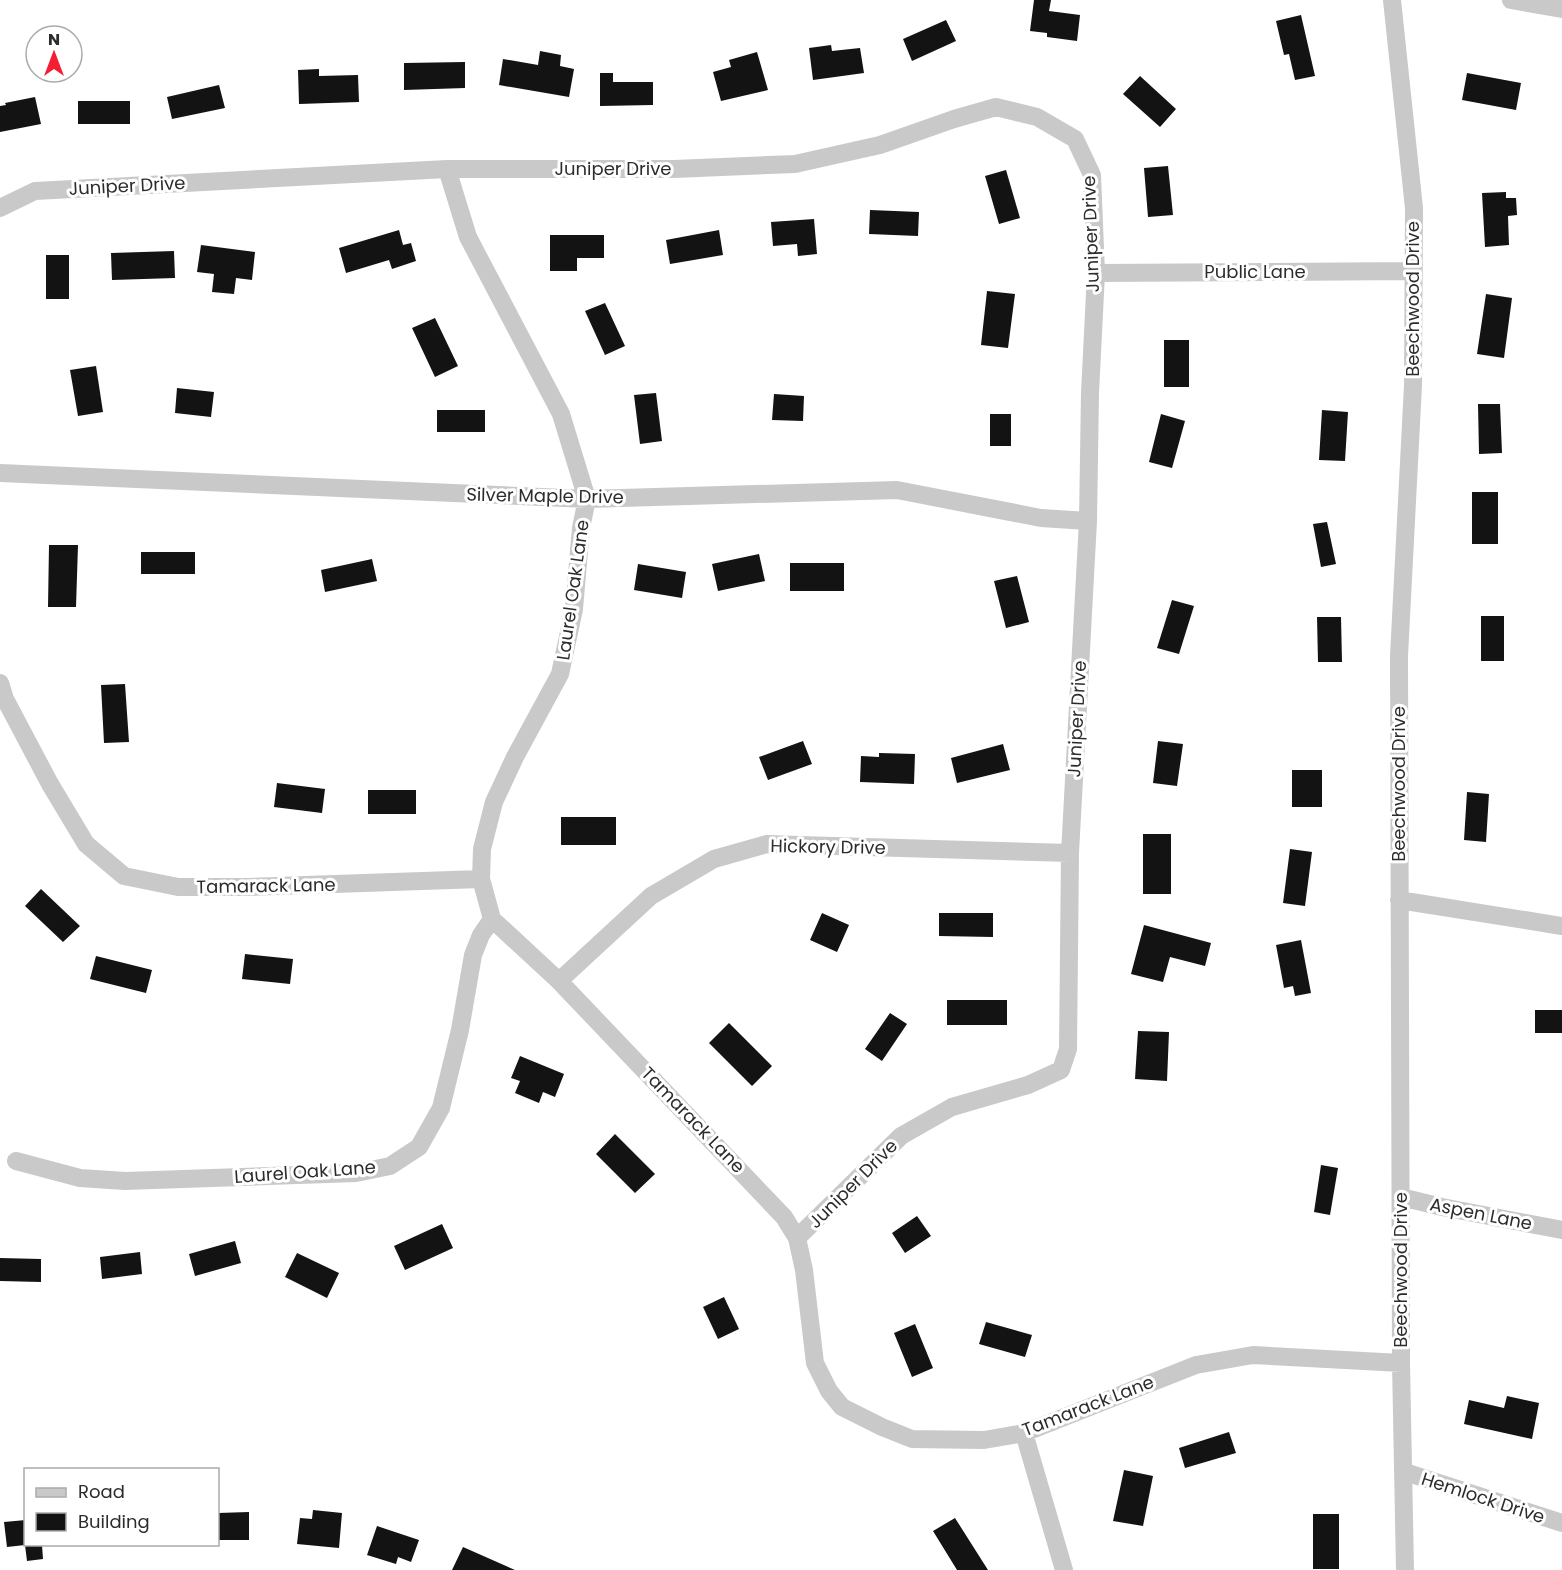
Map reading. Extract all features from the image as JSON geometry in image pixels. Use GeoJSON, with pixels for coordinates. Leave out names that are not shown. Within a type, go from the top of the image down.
{"type":"FeatureCollection","features":[{"type":"Feature","properties":{"kind":"street","name":"Beechwood Drive"},"geometry":{"type":"LineString","coordinates":[[1392,0],[1414,208],[1413,385],[1399,656],[1401,1363],[1406,1570]]}},
{"type":"Feature","properties":{"kind":"street"},"geometry":{"type":"LineString","coordinates":[[1512,0],[1562,9]]}},
{"type":"Feature","properties":{"kind":"street","name":"Juniper Drive"},"geometry":{"type":"LineString","coordinates":[[0,208],[35,191],[447,170],[674,169],[795,164],[880,145],[954,118],[996,107],[1037,117],[1075,139],[1092,175],[1096,273],[1090,393],[1088,521],[1070,853],[1068,1049],[1061,1070],[1028,1085],[952,1107],[901,1136],[797,1238]]}},
{"type":"Feature","properties":{"kind":"street","name":"Laurel Oak Lane"},"geometry":{"type":"LineString","coordinates":[[447,170],[468,237],[561,414],[587,499],[581,528],[574,609],[560,674],[515,757],[494,802],[482,849],[481,879]]}},
{"type":"Feature","properties":{"kind":"street","name":"Public Lane"},"geometry":{"type":"LineString","coordinates":[[1096,273],[1414,272]]}},
{"type":"Feature","properties":{"kind":"street","name":"Silver Maple Drive"},"geometry":{"type":"LineString","coordinates":[[0,473],[587,499],[897,490],[1041,518],[1088,521]]}},
{"type":"Feature","properties":{"kind":"street","name":"Tamarack Lane"},"geometry":{"type":"LineString","coordinates":[[0,683],[5,699],[50,784],[86,844],[124,876],[178,887],[247,887],[481,879]]}},
{"type":"Feature","properties":{"kind":"street","name":"Hickory Drive"},"geometry":{"type":"LineString","coordinates":[[559,981],[651,897],[714,859],[767,844],[1070,853]]}},
{"type":"Feature","properties":{"kind":"street"},"geometry":{"type":"LineString","coordinates":[[481,879],[492,919]]}},
{"type":"Feature","properties":{"kind":"street"},"geometry":{"type":"LineString","coordinates":[[1399,900],[1562,926]]}},
{"type":"Feature","properties":{"kind":"street","name":"Laurel Oak Lane"},"geometry":{"type":"LineString","coordinates":[[16,1161],[80,1178],[125,1181],[356,1173],[390,1166],[419,1147],[441,1108],[460,1030],[473,955],[481,935],[492,919]]}},
{"type":"Feature","properties":{"kind":"street","name":"Tamarack Lane"},"geometry":{"type":"LineString","coordinates":[[492,919],[559,981],[784,1217],[797,1238],[804,1270],[816,1363],[829,1391],[842,1407],[882,1427],[912,1439],[984,1440],[1024,1433],[1196,1365],[1253,1355],[1401,1363]]}},
{"type":"Feature","properties":{"kind":"street","name":"Aspen Lane"},"geometry":{"type":"LineString","coordinates":[[1401,1197],[1562,1230]]}},
{"type":"Feature","properties":{"kind":"street"},"geometry":{"type":"LineString","coordinates":[[1024,1433],[1064,1570]]}},
{"type":"Feature","properties":{"kind":"street","name":"Hemlock Drive"},"geometry":{"type":"LineString","coordinates":[[1405,1472],[1562,1523]]}},
{"type":"Feature","properties":{"kind":"building"},"geometry":{"type":"Polygon","coordinates":[[[1034,0],[1051,0],[1049,11],[1080,15],[1077,41],[1047,37],[1047,33],[1030,31],[1034,0]]]}},
{"type":"Feature","properties":{"kind":"building"},"geometry":{"type":"Polygon","coordinates":[[[1301,15],[1315,76],[1295,80],[1289,54],[1284,55],[1276,21],[1301,15]]]}},
{"type":"Feature","properties":{"kind":"building"},"geometry":{"type":"Polygon","coordinates":[[[946,20],[956,41],[912,61],[903,39],[946,20]]]}},
{"type":"Feature","properties":{"kind":"building"},"geometry":{"type":"Polygon","coordinates":[[[831,45],[832,51],[860,48],[864,73],[813,80],[809,48],[831,45]]]}},
{"type":"Feature","properties":{"kind":"building"},"geometry":{"type":"Polygon","coordinates":[[[540,51],[561,55],[560,66],[574,69],[569,97],[499,85],[503,59],[538,65],[540,51]]]}},
{"type":"Feature","properties":{"kind":"building"},"geometry":{"type":"Polygon","coordinates":[[[757,52],[768,90],[721,101],[713,72],[731,67],[729,60],[757,52]]]}},
{"type":"Feature","properties":{"kind":"building"},"geometry":{"type":"Polygon","coordinates":[[[465,62],[465,88],[404,90],[404,63],[465,62]]]}},
{"type":"Feature","properties":{"kind":"building"},"geometry":{"type":"Polygon","coordinates":[[[319,69],[319,76],[358,75],[359,102],[299,104],[298,70],[319,69]]]}},
{"type":"Feature","properties":{"kind":"building"},"geometry":{"type":"Polygon","coordinates":[[[600,73],[613,73],[613,82],[653,82],[653,105],[600,106],[600,73]]]}},
{"type":"Feature","properties":{"kind":"building"},"geometry":{"type":"Polygon","coordinates":[[[1467,73],[1521,83],[1516,110],[1462,100],[1467,73]]]}},
{"type":"Feature","properties":{"kind":"building"},"geometry":{"type":"Polygon","coordinates":[[[1140,76],[1176,109],[1160,127],[1123,94],[1140,76]]]}},
{"type":"Feature","properties":{"kind":"building"},"geometry":{"type":"Polygon","coordinates":[[[219,85],[225,108],[172,119],[167,97],[219,85]]]}},
{"type":"Feature","properties":{"kind":"building"},"geometry":{"type":"Polygon","coordinates":[[[35,97],[41,124],[0,132],[0,106],[35,97]]]}},
{"type":"Feature","properties":{"kind":"building"},"geometry":{"type":"Polygon","coordinates":[[[78,101],[130,101],[130,124],[78,124],[78,101]]]}},
{"type":"Feature","properties":{"kind":"building"},"geometry":{"type":"Polygon","coordinates":[[[1168,166],[1173,215],[1148,217],[1144,168],[1168,166]]]}},
{"type":"Feature","properties":{"kind":"building"},"geometry":{"type":"Polygon","coordinates":[[[1006,170],[1020,218],[999,224],[985,176],[1006,170]]]}},
{"type":"Feature","properties":{"kind":"building"},"geometry":{"type":"Polygon","coordinates":[[[1506,192],[1506,198],[1516,198],[1517,215],[1508,216],[1509,245],[1485,247],[1482,193],[1506,192]]]}},
{"type":"Feature","properties":{"kind":"building"},"geometry":{"type":"Polygon","coordinates":[[[870,210],[919,212],[918,236],[869,234],[870,210]]]}},
{"type":"Feature","properties":{"kind":"building"},"geometry":{"type":"Polygon","coordinates":[[[814,219],[817,254],[798,256],[797,244],[773,246],[771,222],[814,219]]]}},
{"type":"Feature","properties":{"kind":"building"},"geometry":{"type":"Polygon","coordinates":[[[399,230],[403,245],[411,243],[416,261],[392,269],[389,260],[346,273],[339,248],[399,230]]]}},
{"type":"Feature","properties":{"kind":"building"},"geometry":{"type":"Polygon","coordinates":[[[719,230],[723,255],[670,264],[666,240],[719,230]]]}},
{"type":"Feature","properties":{"kind":"building"},"geometry":{"type":"Polygon","coordinates":[[[550,235],[604,235],[604,258],[577,258],[577,271],[550,271],[550,235]]]}},
{"type":"Feature","properties":{"kind":"building"},"geometry":{"type":"Polygon","coordinates":[[[201,245],[255,252],[252,280],[236,278],[234,294],[212,292],[214,274],[197,272],[201,245]]]}},
{"type":"Feature","properties":{"kind":"building"},"geometry":{"type":"Polygon","coordinates":[[[174,251],[175,278],[112,280],[111,253],[174,251]]]}},
{"type":"Feature","properties":{"kind":"building"},"geometry":{"type":"Polygon","coordinates":[[[46,255],[69,255],[69,299],[46,299],[46,255]]]}},
{"type":"Feature","properties":{"kind":"building"},"geometry":{"type":"Polygon","coordinates":[[[987,291],[1015,294],[1008,348],[981,345],[987,291]]]}},
{"type":"Feature","properties":{"kind":"building"},"geometry":{"type":"Polygon","coordinates":[[[1486,294],[1512,298],[1504,358],[1477,354],[1486,294]]]}},
{"type":"Feature","properties":{"kind":"building"},"geometry":{"type":"Polygon","coordinates":[[[605,303],[625,346],[605,355],[585,311],[605,303]]]}},
{"type":"Feature","properties":{"kind":"building"},"geometry":{"type":"Polygon","coordinates":[[[435,318],[458,366],[435,377],[412,328],[435,318]]]}},
{"type":"Feature","properties":{"kind":"building"},"geometry":{"type":"Polygon","coordinates":[[[1164,340],[1189,340],[1189,387],[1164,387],[1164,340]]]}},
{"type":"Feature","properties":{"kind":"building"},"geometry":{"type":"Polygon","coordinates":[[[96,366],[103,412],[78,416],[70,370],[96,366]]]}},
{"type":"Feature","properties":{"kind":"building"},"geometry":{"type":"Polygon","coordinates":[[[177,388],[214,392],[211,417],[175,413],[177,388]]]}},
{"type":"Feature","properties":{"kind":"building"},"geometry":{"type":"Polygon","coordinates":[[[656,393],[662,441],[640,444],[634,395],[656,393]]]}},
{"type":"Feature","properties":{"kind":"building"},"geometry":{"type":"Polygon","coordinates":[[[774,394],[804,396],[803,421],[772,420],[774,394]]]}},
{"type":"Feature","properties":{"kind":"building"},"geometry":{"type":"Polygon","coordinates":[[[1478,404],[1500,404],[1502,453],[1479,454],[1478,404]]]}},
{"type":"Feature","properties":{"kind":"building"},"geometry":{"type":"Polygon","coordinates":[[[437,410],[485,410],[485,432],[437,432],[437,410]]]}},
{"type":"Feature","properties":{"kind":"building"},"geometry":{"type":"Polygon","coordinates":[[[1322,410],[1348,412],[1345,461],[1319,460],[1322,410]]]}},
{"type":"Feature","properties":{"kind":"building"},"geometry":{"type":"Polygon","coordinates":[[[990,414],[1011,414],[1011,446],[990,446],[990,414]]]}},
{"type":"Feature","properties":{"kind":"building"},"geometry":{"type":"Polygon","coordinates":[[[1161,414],[1185,421],[1172,468],[1149,462],[1161,414]]]}},
{"type":"Feature","properties":{"kind":"building"},"geometry":{"type":"Polygon","coordinates":[[[1472,492],[1498,492],[1498,544],[1472,544],[1472,492]]]}},
{"type":"Feature","properties":{"kind":"building"},"geometry":{"type":"Polygon","coordinates":[[[1327,522],[1336,564],[1321,567],[1313,524],[1327,522]]]}},
{"type":"Feature","properties":{"kind":"building"},"geometry":{"type":"Polygon","coordinates":[[[49,545],[78,545],[76,607],[48,607],[49,545]]]}},
{"type":"Feature","properties":{"kind":"building"},"geometry":{"type":"Polygon","coordinates":[[[141,552],[195,552],[195,574],[141,574],[141,552]]]}},
{"type":"Feature","properties":{"kind":"building"},"geometry":{"type":"Polygon","coordinates":[[[759,554],[765,581],[718,591],[712,564],[759,554]]]}},
{"type":"Feature","properties":{"kind":"building"},"geometry":{"type":"Polygon","coordinates":[[[372,559],[377,581],[325,592],[321,570],[372,559]]]}},
{"type":"Feature","properties":{"kind":"building"},"geometry":{"type":"Polygon","coordinates":[[[790,563],[844,563],[844,591],[790,591],[790,563]]]}},
{"type":"Feature","properties":{"kind":"building"},"geometry":{"type":"Polygon","coordinates":[[[638,564],[686,572],[682,598],[634,590],[638,564]]]}},
{"type":"Feature","properties":{"kind":"building"},"geometry":{"type":"Polygon","coordinates":[[[1017,576],[1029,622],[1006,628],[994,581],[1017,576]]]}},
{"type":"Feature","properties":{"kind":"building"},"geometry":{"type":"Polygon","coordinates":[[[1172,600],[1194,606],[1179,654],[1157,648],[1172,600]]]}},
{"type":"Feature","properties":{"kind":"building"},"geometry":{"type":"Polygon","coordinates":[[[1481,616],[1504,616],[1504,661],[1481,661],[1481,616]]]}},
{"type":"Feature","properties":{"kind":"building"},"geometry":{"type":"Polygon","coordinates":[[[1317,617],[1341,617],[1342,662],[1318,662],[1317,617]]]}},
{"type":"Feature","properties":{"kind":"building"},"geometry":{"type":"Polygon","coordinates":[[[125,684],[129,742],[104,743],[101,685],[125,684]]]}},
{"type":"Feature","properties":{"kind":"building"},"geometry":{"type":"Polygon","coordinates":[[[803,741],[812,764],[768,780],[759,757],[803,741]]]}},
{"type":"Feature","properties":{"kind":"building"},"geometry":{"type":"Polygon","coordinates":[[[1158,741],[1183,744],[1177,786],[1153,783],[1158,741]]]}},
{"type":"Feature","properties":{"kind":"building"},"geometry":{"type":"Polygon","coordinates":[[[1003,744],[1010,770],[957,783],[951,758],[1003,744]]]}},
{"type":"Feature","properties":{"kind":"building"},"geometry":{"type":"Polygon","coordinates":[[[879,753],[915,754],[914,784],[860,782],[861,756],[879,757],[879,753]]]}},
{"type":"Feature","properties":{"kind":"building"},"geometry":{"type":"Polygon","coordinates":[[[1292,770],[1322,770],[1322,807],[1292,807],[1292,770]]]}},
{"type":"Feature","properties":{"kind":"building"},"geometry":{"type":"Polygon","coordinates":[[[277,783],[325,789],[322,813],[274,807],[277,783]]]}},
{"type":"Feature","properties":{"kind":"building"},"geometry":{"type":"Polygon","coordinates":[[[368,790],[416,790],[416,814],[368,814],[368,790]]]}},
{"type":"Feature","properties":{"kind":"building"},"geometry":{"type":"Polygon","coordinates":[[[1467,792],[1489,794],[1486,842],[1464,840],[1467,792]]]}},
{"type":"Feature","properties":{"kind":"building"},"geometry":{"type":"Polygon","coordinates":[[[561,817],[616,817],[616,845],[561,845],[561,817]]]}},
{"type":"Feature","properties":{"kind":"building"},"geometry":{"type":"Polygon","coordinates":[[[1143,834],[1171,834],[1171,894],[1143,894],[1143,834]]]}},
{"type":"Feature","properties":{"kind":"building"},"geometry":{"type":"Polygon","coordinates":[[[1290,849],[1312,852],[1305,906],[1283,903],[1290,849]]]}},
{"type":"Feature","properties":{"kind":"building"},"geometry":{"type":"Polygon","coordinates":[[[41,889],[80,926],[63,942],[25,906],[41,889]]]}},
{"type":"Feature","properties":{"kind":"building"},"geometry":{"type":"Polygon","coordinates":[[[822,913],[849,925],[837,952],[810,940],[822,913]]]}},
{"type":"Feature","properties":{"kind":"building"},"geometry":{"type":"Polygon","coordinates":[[[939,913],[993,913],[993,937],[939,936],[939,913]]]}},
{"type":"Feature","properties":{"kind":"building"},"geometry":{"type":"Polygon","coordinates":[[[1144,925],[1211,943],[1205,966],[1170,957],[1163,982],[1131,974],[1144,925]]]}},
{"type":"Feature","properties":{"kind":"building"},"geometry":{"type":"Polygon","coordinates":[[[1301,940],[1311,993],[1295,996],[1293,986],[1284,988],[1276,945],[1301,940]]]}},
{"type":"Feature","properties":{"kind":"building"},"geometry":{"type":"Polygon","coordinates":[[[245,954],[293,959],[290,984],[242,979],[245,954]]]}},
{"type":"Feature","properties":{"kind":"building"},"geometry":{"type":"Polygon","coordinates":[[[96,956],[152,970],[146,993],[90,979],[96,956]]]}},
{"type":"Feature","properties":{"kind":"building"},"geometry":{"type":"Polygon","coordinates":[[[947,1000],[1007,1000],[1007,1025],[947,1025],[947,1000]]]}},
{"type":"Feature","properties":{"kind":"building"},"geometry":{"type":"Polygon","coordinates":[[[1535,1010],[1562,1010],[1562,1033],[1535,1033],[1535,1010]]]}},
{"type":"Feature","properties":{"kind":"building"},"geometry":{"type":"Polygon","coordinates":[[[890,1013],[907,1024],[882,1061],[865,1049],[890,1013]]]}},
{"type":"Feature","properties":{"kind":"building"},"geometry":{"type":"Polygon","coordinates":[[[729,1023],[772,1066],[752,1086],[709,1043],[729,1023]]]}},
{"type":"Feature","properties":{"kind":"building"},"geometry":{"type":"Polygon","coordinates":[[[1138,1031],[1169,1032],[1167,1081],[1135,1079],[1138,1031]]]}},
{"type":"Feature","properties":{"kind":"building"},"geometry":{"type":"Polygon","coordinates":[[[520,1056],[564,1074],[555,1097],[543,1092],[539,1103],[515,1093],[520,1081],[511,1078],[520,1056]]]}},
{"type":"Feature","properties":{"kind":"building"},"geometry":{"type":"Polygon","coordinates":[[[615,1134],[655,1174],[635,1193],[596,1154],[615,1134]]]}},
{"type":"Feature","properties":{"kind":"building"},"geometry":{"type":"Polygon","coordinates":[[[1321,1165],[1338,1168],[1330,1215],[1314,1212],[1321,1165]]]}},
{"type":"Feature","properties":{"kind":"building"},"geometry":{"type":"Polygon","coordinates":[[[917,1216],[931,1236],[905,1253],[892,1233],[917,1216]]]}},
{"type":"Feature","properties":{"kind":"building"},"geometry":{"type":"Polygon","coordinates":[[[442,1224],[453,1248],[405,1270],[394,1246],[442,1224]]]}},
{"type":"Feature","properties":{"kind":"building"},"geometry":{"type":"Polygon","coordinates":[[[235,1241],[241,1263],[195,1276],[189,1254],[235,1241]]]}},
{"type":"Feature","properties":{"kind":"building"},"geometry":{"type":"Polygon","coordinates":[[[140,1252],[142,1274],[102,1279],[100,1257],[140,1252]]]}},
{"type":"Feature","properties":{"kind":"building"},"geometry":{"type":"Polygon","coordinates":[[[297,1253],[339,1273],[327,1298],[285,1277],[297,1253]]]}},
{"type":"Feature","properties":{"kind":"building"},"geometry":{"type":"Polygon","coordinates":[[[0,1258],[41,1259],[41,1282],[0,1281],[0,1258]]]}},
{"type":"Feature","properties":{"kind":"building"},"geometry":{"type":"Polygon","coordinates":[[[724,1297],[739,1329],[718,1339],[703,1307],[724,1297]]]}},
{"type":"Feature","properties":{"kind":"building"},"geometry":{"type":"Polygon","coordinates":[[[986,1322],[1032,1335],[1025,1357],[979,1344],[986,1322]]]}},
{"type":"Feature","properties":{"kind":"building"},"geometry":{"type":"Polygon","coordinates":[[[915,1324],[933,1368],[912,1377],[894,1333],[915,1324]]]}},
{"type":"Feature","properties":{"kind":"building"},"geometry":{"type":"Polygon","coordinates":[[[1507,1396],[1539,1403],[1532,1439],[1464,1424],[1469,1400],[1504,1408],[1507,1396]]]}},
{"type":"Feature","properties":{"kind":"building"},"geometry":{"type":"Polygon","coordinates":[[[1229,1432],[1236,1453],[1185,1468],[1179,1448],[1229,1432]]]}},
{"type":"Feature","properties":{"kind":"building"},"geometry":{"type":"Polygon","coordinates":[[[1124,1470],[1153,1476],[1143,1526],[1113,1521],[1124,1470]]]}},
{"type":"Feature","properties":{"kind":"building"},"geometry":{"type":"Polygon","coordinates":[[[313,1510],[342,1513],[339,1548],[297,1544],[300,1518],[312,1519],[313,1510]]]}},
{"type":"Feature","properties":{"kind":"building"},"geometry":{"type":"Polygon","coordinates":[[[249,1512],[249,1540],[219,1540],[219,1513],[249,1512]]]}},
{"type":"Feature","properties":{"kind":"building"},"geometry":{"type":"Polygon","coordinates":[[[1313,1514],[1339,1514],[1339,1569],[1313,1569],[1313,1514]]]}},
{"type":"Feature","properties":{"kind":"building"},"geometry":{"type":"Polygon","coordinates":[[[955,1518],[988,1570],[957,1570],[933,1531],[955,1518]]]}},
{"type":"Feature","properties":{"kind":"building"},"geometry":{"type":"Polygon","coordinates":[[[24,1520],[24,1545],[7,1547],[4,1522],[24,1520]]]}},
{"type":"Feature","properties":{"kind":"building"},"geometry":{"type":"Polygon","coordinates":[[[377,1526],[419,1540],[411,1562],[398,1557],[396,1564],[367,1555],[377,1526]]]}},
{"type":"Feature","properties":{"kind":"building"},"geometry":{"type":"Polygon","coordinates":[[[25,1546],[42,1546],[43,1559],[27,1561],[25,1546]]]}},
{"type":"Feature","properties":{"kind":"building"},"geometry":{"type":"Polygon","coordinates":[[[463,1547],[515,1570],[452,1570],[463,1547]]]}}]}
